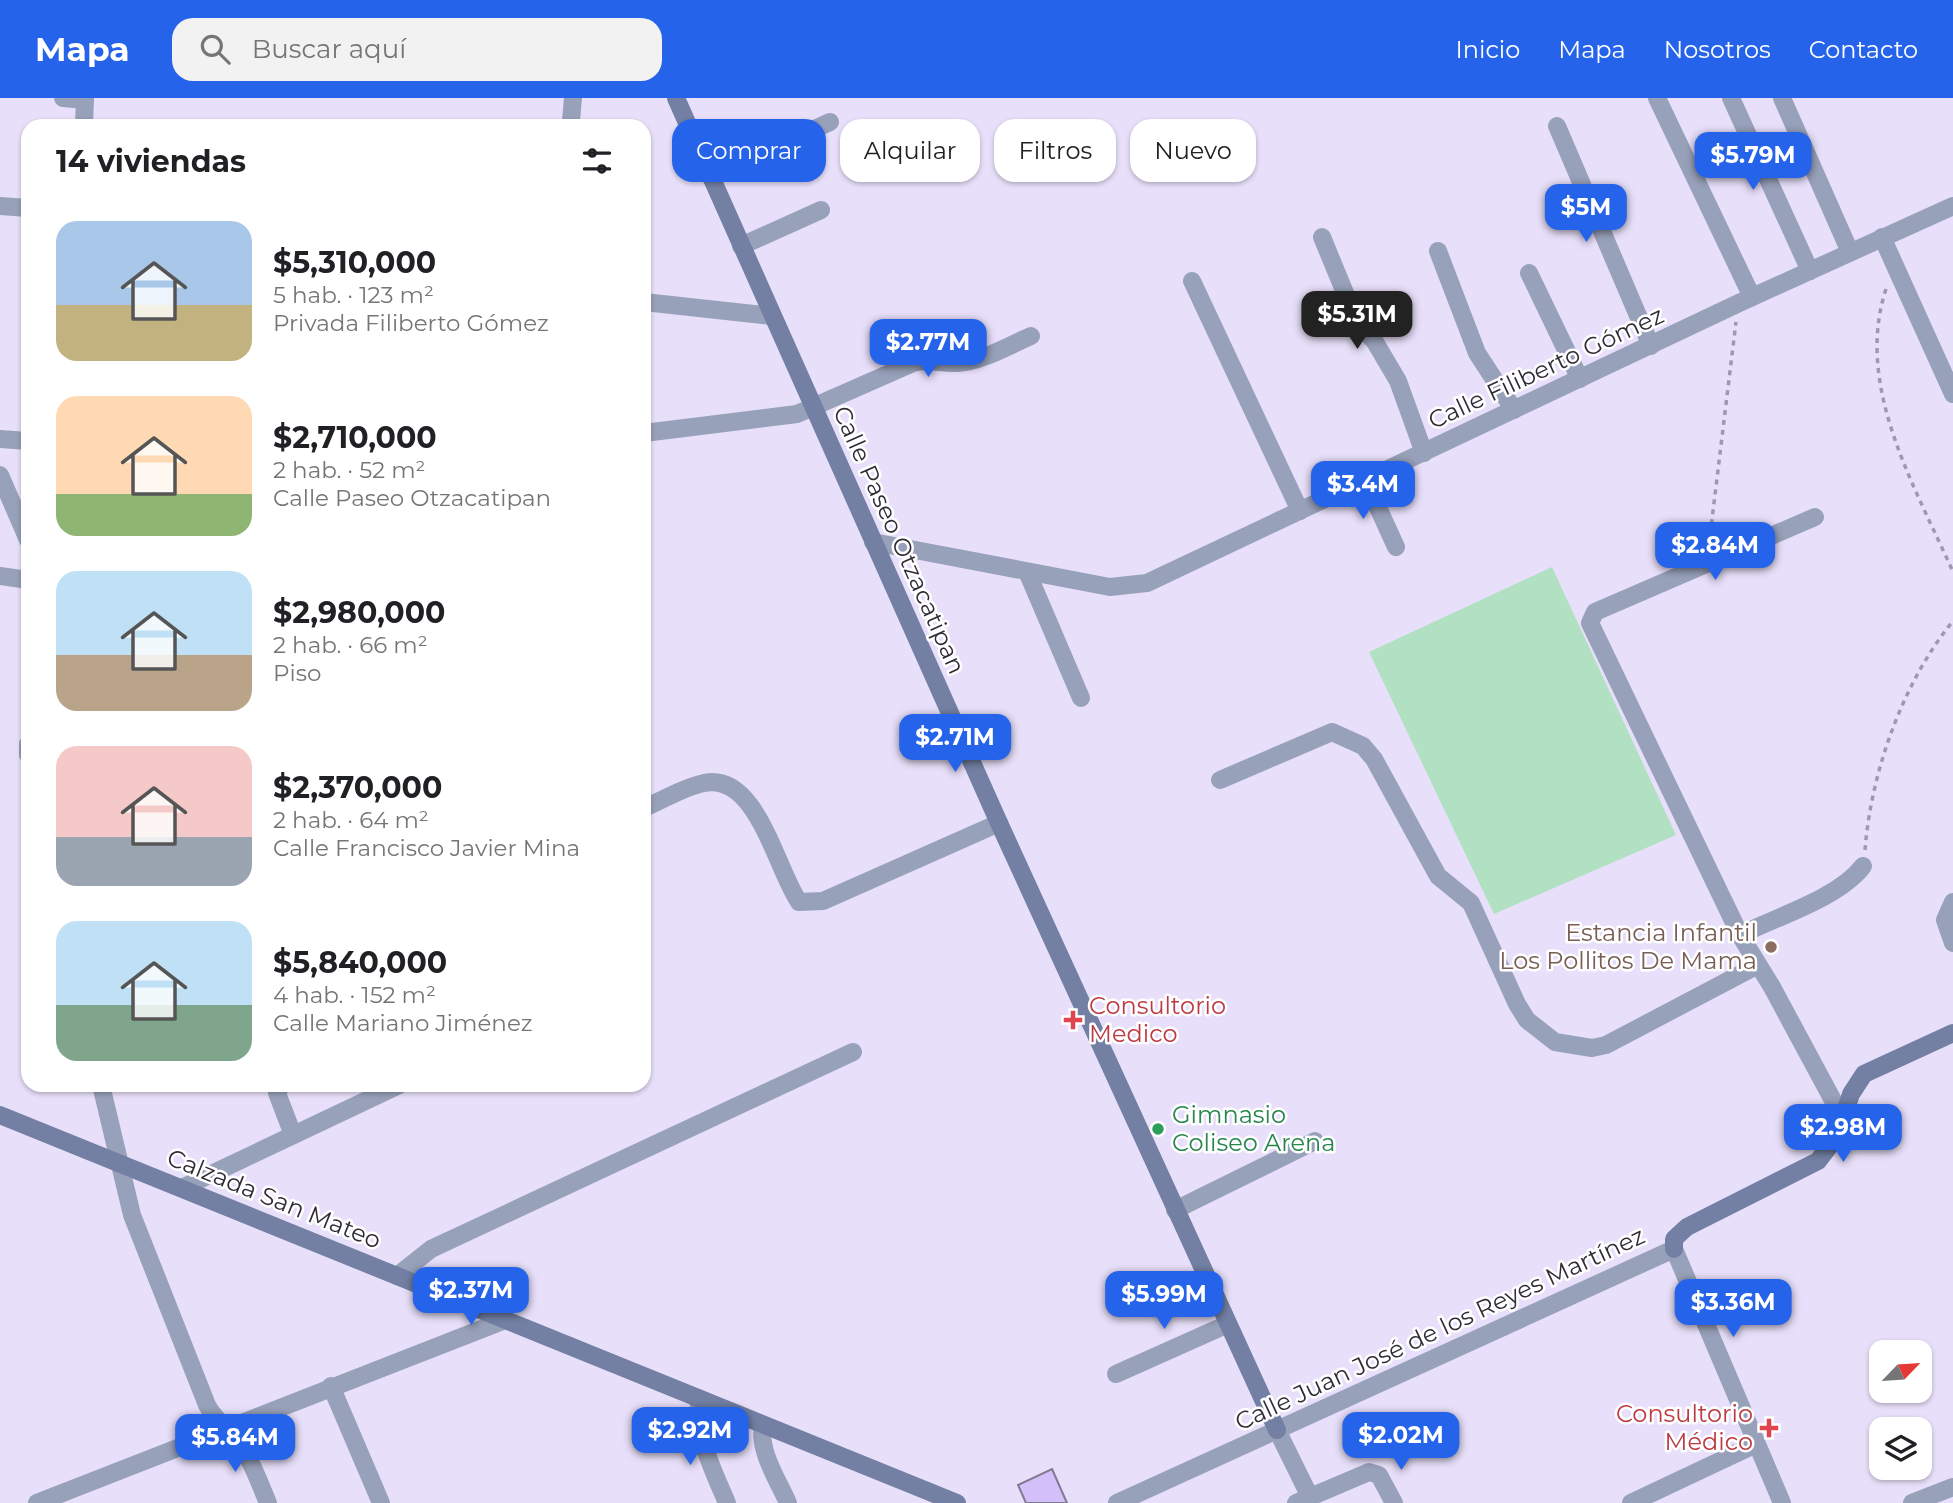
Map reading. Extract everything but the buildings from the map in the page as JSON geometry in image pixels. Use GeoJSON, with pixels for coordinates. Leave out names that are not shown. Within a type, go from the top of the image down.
{"type":"FeatureCollection","features":[{"type":"Feature","properties":{"kind":"main road","name":"Calle Paseo Otzacatipan"},"geometry":{"type":"LineString","coordinates":[[676,98],[685,119]]}},
{"type":"Feature","properties":{"kind":"main road","name":"Calle Paseo Otzacatipan"},"geometry":{"type":"LineString","coordinates":[[713,182],[999,823],[1277,1430]]}},
{"type":"Feature","properties":{"kind":"main road","name":"Calle Juan José de los Reyes Martínez"},"geometry":{"type":"LineString","coordinates":[[1674,1249],[1674,1239],[1687,1227],[1818,1161],[1829,1150],[1856,1083],[1864,1074],[1953,1034]]}},
{"type":"Feature","properties":{"kind":"main road","name":"Calzada San Mateo"},"geometry":{"type":"LineString","coordinates":[[0,1115],[957,1503]]}},
{"type":"Feature","properties":{"kind":"street"},"geometry":{"type":"LineString","coordinates":[[63,98],[85,99],[84,119]]}},
{"type":"Feature","properties":{"kind":"street"},"geometry":{"type":"LineString","coordinates":[[571,119],[573,98]]}},
{"type":"Feature","properties":{"kind":"street"},"geometry":{"type":"LineString","coordinates":[[1657,98],[1745,300]]}},
{"type":"Feature","properties":{"kind":"street"},"geometry":{"type":"LineString","coordinates":[[1731,98],[1810,271]]}},
{"type":"Feature","properties":{"kind":"street"},"geometry":{"type":"LineString","coordinates":[[1782,98],[1850,253]]}},
{"type":"Feature","properties":{"kind":"street"},"geometry":{"type":"LineString","coordinates":[[826,124],[830,122]]}},
{"type":"Feature","properties":{"kind":"street"},"geometry":{"type":"LineString","coordinates":[[1557,126],[1651,346]]}},
{"type":"Feature","properties":{"kind":"street"},"geometry":{"type":"LineString","coordinates":[[0,206],[21,208]]}},
{"type":"Feature","properties":{"kind":"street","name":"Calle Filiberto Gómez"},"geometry":{"type":"LineString","coordinates":[[873,542],[1110,587],[1147,583],[1745,300],[1953,206]]}},
{"type":"Feature","properties":{"kind":"street"},"geometry":{"type":"LineString","coordinates":[[741,246],[821,211]]}},
{"type":"Feature","properties":{"kind":"street"},"geometry":{"type":"LineString","coordinates":[[1322,237],[1357,322],[1375,342],[1398,381],[1424,453]]}},
{"type":"Feature","properties":{"kind":"street"},"geometry":{"type":"LineString","coordinates":[[1882,237],[1953,394]]}},
{"type":"Feature","properties":{"kind":"street"},"geometry":{"type":"LineString","coordinates":[[1438,251],[1477,353],[1514,410]]}},
{"type":"Feature","properties":{"kind":"street"},"geometry":{"type":"LineString","coordinates":[[1529,273],[1580,379]]}},
{"type":"Feature","properties":{"kind":"street"},"geometry":{"type":"LineString","coordinates":[[1192,281],[1300,510]]}},
{"type":"Feature","properties":{"kind":"street"},"geometry":{"type":"LineString","coordinates":[[651,303],[772,316]]}},
{"type":"Feature","properties":{"kind":"street"},"geometry":{"type":"LineString","coordinates":[[651,432],[777,417],[813,407],[913,363],[924,360],[968,362],[1031,337]]}},
{"type":"Feature","properties":{"kind":"street"},"geometry":{"type":"LineString","coordinates":[[0,439],[21,440]]}},
{"type":"Feature","properties":{"kind":"street"},"geometry":{"type":"LineString","coordinates":[[0,475],[21,524]]}},
{"type":"Feature","properties":{"kind":"street"},"geometry":{"type":"LineString","coordinates":[[1365,480],[1396,547]]}},
{"type":"Feature","properties":{"kind":"street"},"geometry":{"type":"LineString","coordinates":[[1815,517],[1595,612],[1590,619],[1591,627],[1740,935],[1843,1119]]}},
{"type":"Feature","properties":{"kind":"street"},"geometry":{"type":"LineString","coordinates":[[1028,573],[1081,698]]}},
{"type":"Feature","properties":{"kind":"street"},"geometry":{"type":"LineString","coordinates":[[0,576],[21,579]]}},
{"type":"Feature","properties":{"kind":"street"},"geometry":{"type":"LineString","coordinates":[[1220,780],[1332,733],[1363,746],[1374,759],[1438,876],[1471,903],[1517,1004],[1539,1032],[1555,1042],[1592,1048],[1606,1045],[1758,965]]}},
{"type":"Feature","properties":{"kind":"street"},"geometry":{"type":"LineString","coordinates":[[651,805],[705,783],[736,789],[753,809],[789,888],[799,902],[811,904],[999,823]]}},
{"type":"Feature","properties":{"kind":"street"},"geometry":{"type":"LineString","coordinates":[[1740,935],[1835,890],[1856,876],[1863,866]]}},
{"type":"Feature","properties":{"kind":"street"},"geometry":{"type":"LineString","coordinates":[[1953,902],[1945,920],[1953,943]]}},
{"type":"Feature","properties":{"kind":"street"},"geometry":{"type":"LineString","coordinates":[[397,1276],[431,1250],[853,1052]]}},
{"type":"Feature","properties":{"kind":"street"},"geometry":{"type":"LineString","coordinates":[[103,1092],[132,1215],[206,1405],[247,1454],[268,1503]]}},
{"type":"Feature","properties":{"kind":"street"},"geometry":{"type":"LineString","coordinates":[[278,1092],[293,1135]]}},
{"type":"Feature","properties":{"kind":"street"},"geometry":{"type":"LineString","coordinates":[[182,1188],[384,1092]]}},
{"type":"Feature","properties":{"kind":"street"},"geometry":{"type":"LineString","coordinates":[[1175,1210],[1315,1141]]}},
{"type":"Feature","properties":{"kind":"street"},"geometry":{"type":"LineString","coordinates":[[1674,1249],[1782,1503]]}},
{"type":"Feature","properties":{"kind":"street","name":"Calle Juan José de los Reyes Martínez"},"geometry":{"type":"LineString","coordinates":[[1117,1503],[1674,1249]]}},
{"type":"Feature","properties":{"kind":"street"},"geometry":{"type":"LineString","coordinates":[[37,1503],[505,1320]]}},
{"type":"Feature","properties":{"kind":"street"},"geometry":{"type":"LineString","coordinates":[[1116,1374],[1228,1324]]}},
{"type":"Feature","properties":{"kind":"street"},"geometry":{"type":"LineString","coordinates":[[331,1386],[381,1503]]}},
{"type":"Feature","properties":{"kind":"street"},"geometry":{"type":"LineString","coordinates":[[699,1400],[698,1420],[702,1445],[727,1503]]}},
{"type":"Feature","properties":{"kind":"street"},"geometry":{"type":"LineString","coordinates":[[763,1425],[765,1450],[788,1503]]}},
{"type":"Feature","properties":{"kind":"street","name":"Calle Paseo Otzacatipan"},"geometry":{"type":"LineString","coordinates":[[1277,1430],[1303,1500]]}},
{"type":"Feature","properties":{"kind":"street"},"geometry":{"type":"LineString","coordinates":[[1631,1503],[1756,1444]]}},
{"type":"Feature","properties":{"kind":"street"},"geometry":{"type":"LineString","coordinates":[[1303,1500],[1369,1472],[1379,1475],[1394,1503]]}},
{"type":"Feature","properties":{"kind":"street"},"geometry":{"type":"LineString","coordinates":[[1912,1503],[1953,1486]]}},
{"type":"Feature","properties":{"kind":"path"},"geometry":{"type":"LineString","coordinates":[[1894,262],[1882,307],[1877,346],[1879,379],[1899,448],[1953,572]]}},
{"type":"Feature","properties":{"kind":"path"},"geometry":{"type":"LineString","coordinates":[[1706,564],[1745,300]]}},
{"type":"Feature","properties":{"kind":"path"},"geometry":{"type":"LineString","coordinates":[[1863,866],[1868,808],[1903,702],[1928,651],[1953,621]]}},
{"type":"Feature","properties":{"kind":"green space"},"geometry":{"type":"Polygon","coordinates":[[[1552,567],[1676,835],[1494,914],[1369,652],[1552,567]]]}},
{"type":"Feature","properties":{"kind":"place","name":"Estancia Infantil Los Pollitos De Mama"},"geometry":{"type":"Point","coordinates":[1771,947]}},
{"type":"Feature","properties":{"kind":"place","name":"Consultorio Medico"},"geometry":{"type":"Point","coordinates":[1073,1020]}},
{"type":"Feature","properties":{"kind":"place","name":"Gimnasio Coliseo Arena"},"geometry":{"type":"Point","coordinates":[1158,1129]}},
{"type":"Feature","properties":{"kind":"place","name":"Consultorio Médico"},"geometry":{"type":"Point","coordinates":[1769,1428]}}]}
